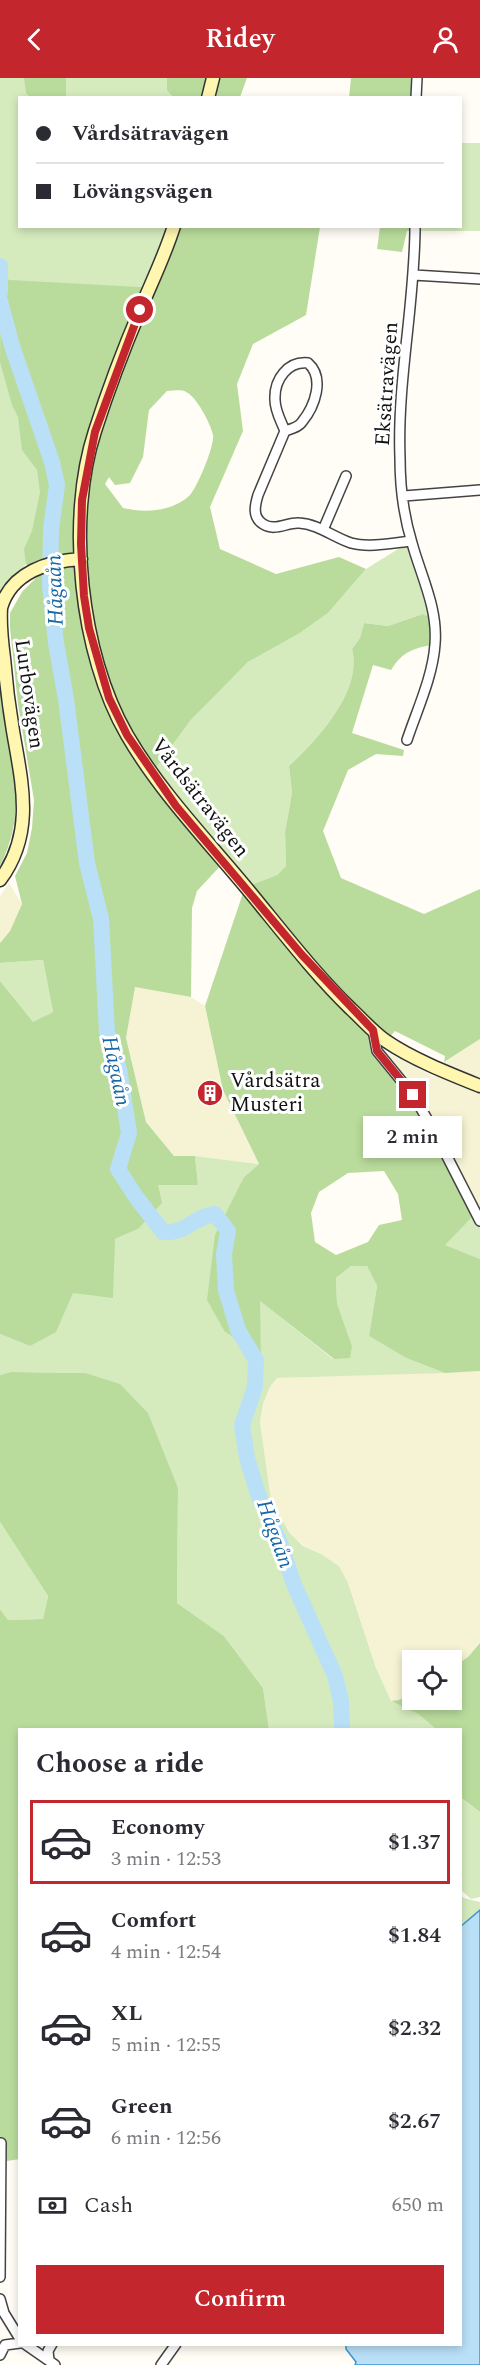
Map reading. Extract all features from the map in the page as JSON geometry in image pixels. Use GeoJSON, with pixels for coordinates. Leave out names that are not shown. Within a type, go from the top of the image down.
{"type":"FeatureCollection","features":[{"type":"Feature","properties":{"kind":"street"},"geometry":{"type":"LineString","coordinates":[[208,96],[213,78]]}},
{"type":"Feature","properties":{"kind":"street"},"geometry":{"type":"LineString","coordinates":[[416,96],[417,78]]}},
{"type":"Feature","properties":{"kind":"street","name":"Vårdsätravägen"},"geometry":{"type":"LineString","coordinates":[[173,228],[95,432],[82,500],[81,559],[84,596],[89,628],[109,698],[127,735],[176,806],[302,955],[373,1030],[387,1041],[418,1058],[480,1086]]}},
{"type":"Feature","properties":{"kind":"street","name":"Eksätravägen"},"geometry":{"type":"LineString","coordinates":[[407,740],[431,666],[435,644],[430,599],[411,541],[400,462],[399,417],[414,274],[415,228]]}},
{"type":"Feature","properties":{"kind":"street"},"geometry":{"type":"LineString","coordinates":[[414,274],[480,279]]}},
{"type":"Feature","properties":{"kind":"street"},"geometry":{"type":"LineString","coordinates":[[285,431],[276,408],[275,392],[286,369],[298,362],[308,363],[317,375],[316,390],[302,423],[285,431],[258,495],[255,513],[261,523],[271,527],[297,523],[359,544],[411,541]]}},
{"type":"Feature","properties":{"kind":"street"},"geometry":{"type":"LineString","coordinates":[[323,530],[346,476]]}},
{"type":"Feature","properties":{"kind":"street"},"geometry":{"type":"LineString","coordinates":[[404,496],[480,490]]}},
{"type":"Feature","properties":{"kind":"street","name":"Lurbovägen"},"geometry":{"type":"LineString","coordinates":[[0,880],[17,850],[23,824],[25,797],[8,701],[0,625],[1,610],[12,588],[38,567],[62,560],[81,559]]}},
{"type":"Feature","properties":{"kind":"street"},"geometry":{"type":"LineString","coordinates":[[373,1030],[377,1051],[413,1095],[443,1147],[480,1221]]}},
{"type":"Feature","properties":{"kind":"street"},"geometry":{"type":"LineString","coordinates":[[0,2143],[0,2277]]}},
{"type":"Feature","properties":{"kind":"street"},"geometry":{"type":"LineString","coordinates":[[0,2299],[4,2313],[18,2338]]}},
{"type":"Feature","properties":{"kind":"street"},"geometry":{"type":"LineString","coordinates":[[0,2355],[5,2345],[18,2342]]}},
{"type":"Feature","properties":{"kind":"street"},"geometry":{"type":"LineString","coordinates":[[27,2346],[49,2364]]}},
{"type":"Feature","properties":{"kind":"street"},"geometry":{"type":"LineString","coordinates":[[49,2364],[48,2354],[51,2346]]}},
{"type":"Feature","properties":{"kind":"street"},"geometry":{"type":"LineString","coordinates":[[161,2365],[175,2346]]}},
{"type":"Feature","properties":{"kind":"shaded area"},"geometry":{"type":"Polygon","coordinates":[[[9,883],[22,904],[10,931],[0,943],[0,896],[9,883]]]}},
{"type":"Feature","properties":{"kind":"shaded area"},"geometry":{"type":"Polygon","coordinates":[[[134,986],[191,997],[205,1006],[223,1090],[259,1164],[195,1156],[174,1156],[146,1122],[126,1039],[134,986]]]}},
{"type":"Feature","properties":{"kind":"shaded area"},"geometry":{"type":"Polygon","coordinates":[[[480,1039],[480,1221],[377,1051],[381,1047],[384,1051],[435,1077],[444,1062],[480,1039]]]}},
{"type":"Feature","properties":{"kind":"shaded area"},"geometry":{"type":"Polygon","coordinates":[[[480,1371],[480,1643],[462,1661],[462,1650],[402,1650],[402,1698],[399,1700],[391,1701],[376,1668],[348,1583],[339,1566],[304,1546],[289,1532],[271,1500],[260,1422],[263,1404],[270,1387],[277,1378],[480,1371]]]}},
{"type":"Feature","properties":{"kind":"green space"},"geometry":{"type":"Polygon","coordinates":[[[0,78],[208,78],[203,96],[18,96],[18,228],[170,228],[26,564],[0,599],[0,78]]]}},
{"type":"Feature","properties":{"kind":"green space"},"geometry":{"type":"Polygon","coordinates":[[[24,78],[66,78],[66,96],[29,96],[26,93],[24,78]]]}},
{"type":"Feature","properties":{"kind":"green space"},"geometry":{"type":"Polygon","coordinates":[[[167,78],[206,78],[202,96],[172,96],[167,90],[167,78]]]}},
{"type":"Feature","properties":{"kind":"green space"},"geometry":{"type":"Polygon","coordinates":[[[219,78],[247,78],[240,96],[215,96],[219,78]]]}},
{"type":"Feature","properties":{"kind":"green space"},"geometry":{"type":"Polygon","coordinates":[[[351,78],[417,78],[416,96],[349,96],[351,78]]]}},
{"type":"Feature","properties":{"kind":"green space"},"geometry":{"type":"Polygon","coordinates":[[[462,143],[480,143],[480,231],[415,231],[415,228],[462,228],[462,143]]]}},
{"type":"Feature","properties":{"kind":"green space"},"geometry":{"type":"Polygon","coordinates":[[[181,228],[320,228],[306,315],[253,344],[237,384],[243,431],[210,507],[220,549],[276,574],[339,557],[366,569],[328,613],[300,633],[248,662],[190,721],[153,772],[224,862],[197,891],[192,908],[191,997],[135,987],[126,1038],[146,1122],[174,1156],[195,1156],[198,1185],[158,1185],[162,1203],[138,1229],[115,1239],[113,1298],[73,1293],[56,1332],[30,1346],[0,1334],[0,981],[33,1022],[53,1012],[43,960],[0,963],[0,943],[10,931],[22,904],[15,876],[27,853],[32,828],[34,800],[18,704],[10,613],[22,592],[38,576],[26,564],[24,549],[32,531],[40,492],[37,470],[22,450],[18,417],[12,405],[0,362],[1,277],[10,280],[157,288],[181,228]],[[167,391],[149,410],[143,457],[130,483],[115,485],[109,477],[105,484],[123,508],[149,511],[167,508],[183,501],[197,484],[211,448],[213,435],[198,404],[190,395],[182,391],[167,391]]]}},
{"type":"Feature","properties":{"kind":"green space"},"geometry":{"type":"Polygon","coordinates":[[[380,228],[415,228],[415,231],[407,231],[402,252],[377,249],[380,228]]]}},
{"type":"Feature","properties":{"kind":"green space"},"geometry":{"type":"Polygon","coordinates":[[[411,541],[434,619],[423,614],[388,626],[364,623],[360,638],[352,649],[354,665],[344,698],[324,729],[289,766],[292,793],[285,832],[286,866],[277,875],[245,887],[153,772],[190,721],[248,662],[300,633],[328,613],[366,569],[411,541]]]}},
{"type":"Feature","properties":{"kind":"green space"},"geometry":{"type":"Polygon","coordinates":[[[423,614],[434,619],[435,644],[410,651],[400,658],[391,670],[373,665],[352,733],[404,750],[403,756],[376,754],[348,770],[323,831],[341,878],[424,914],[480,889],[480,1039],[444,1062],[445,1056],[395,1031],[377,1051],[413,1095],[476,1213],[445,1245],[480,1259],[480,1371],[445,1373],[406,1358],[369,1336],[377,1286],[367,1266],[351,1266],[336,1278],[337,1303],[352,1346],[350,1358],[334,1359],[260,1301],[261,1355],[225,1332],[207,1300],[215,1235],[244,1177],[259,1164],[223,1090],[205,1006],[245,887],[277,875],[286,866],[285,832],[292,793],[289,766],[324,729],[344,698],[354,665],[352,649],[360,638],[364,623],[388,626],[423,614]],[[384,1171],[348,1173],[319,1192],[311,1213],[315,1242],[336,1255],[368,1242],[379,1225],[402,1220],[398,1194],[384,1171]]]}},
{"type":"Feature","properties":{"kind":"green space"},"geometry":{"type":"Polygon","coordinates":[[[0,687],[15,777],[16,799],[9,843],[0,866],[0,687]]]}},
{"type":"Feature","properties":{"kind":"green space"},"geometry":{"type":"Polygon","coordinates":[[[43,960],[53,1012],[33,1023],[0,981],[0,963],[43,960]]]}},
{"type":"Feature","properties":{"kind":"green space"},"geometry":{"type":"Polygon","coordinates":[[[195,1156],[259,1164],[244,1177],[232,1205],[225,1332],[261,1355],[259,1300],[333,1359],[352,1346],[337,1303],[336,1278],[351,1266],[367,1266],[377,1286],[369,1336],[406,1358],[445,1373],[277,1378],[270,1387],[263,1404],[260,1422],[271,1500],[289,1532],[303,1546],[339,1566],[348,1583],[376,1668],[391,1701],[402,1706],[402,1710],[410,1710],[418,1714],[435,1728],[269,1728],[263,1688],[224,1636],[177,1603],[178,1488],[85,1373],[11,1372],[0,1375],[0,1334],[30,1346],[115,1239],[138,1229],[158,1185],[198,1185],[195,1156]]]}},
{"type":"Feature","properties":{"kind":"green space"},"geometry":{"type":"Polygon","coordinates":[[[476,1213],[480,1221],[480,1259],[444,1245],[476,1213]]]}},
{"type":"Feature","properties":{"kind":"green space"},"geometry":{"type":"Polygon","coordinates":[[[11,1372],[85,1373],[120,1384],[148,1413],[178,1488],[177,1603],[224,1636],[263,1688],[269,1728],[18,1728],[18,2159],[0,2162],[0,1609],[8,1620],[43,1619],[48,1596],[0,1522],[0,1375],[11,1372]]]}},
{"type":"Feature","properties":{"kind":"green space"},"geometry":{"type":"Polygon","coordinates":[[[0,1522],[48,1596],[43,1619],[8,1620],[0,1609],[0,1522]]]}},
{"type":"Feature","properties":{"kind":"green space"},"geometry":{"type":"Polygon","coordinates":[[[480,1643],[480,1812],[462,1799],[462,1728],[435,1728],[410,1710],[462,1710],[462,1661],[480,1643]]]}},
{"type":"Feature","properties":{"kind":"green space"},"geometry":{"type":"Polygon","coordinates":[[[402,1698],[402,1706],[391,1701],[402,1698]]]}},
{"type":"Feature","properties":{"kind":"green space"},"geometry":{"type":"Polygon","coordinates":[[[462,1799],[480,1812],[480,1897],[471,1899],[462,1891],[462,1799]]]}},
{"type":"Feature","properties":{"kind":"green space"},"geometry":{"type":"Polygon","coordinates":[[[462,1896],[480,1902],[480,1910],[462,1926],[462,1896]]]}},
{"type":"Feature","properties":{"kind":"water"},"geometry":{"type":"Polygon","coordinates":[[[480,1910],[480,2365],[355,2365],[356,2362],[346,2346],[462,2346],[462,1925],[480,1910]]]}},
{"type":"Feature","properties":{"kind":"waterway","name":"Hågaån"},"geometry":{"type":"LineString","coordinates":[[0,266],[0,292]]}},
{"type":"Feature","properties":{"kind":"waterway","name":"Hågaån"},"geometry":{"type":"LineString","coordinates":[[0,301],[12,346],[52,462],[57,485],[51,529],[50,586],[87,863],[101,919],[107,1032],[119,1069],[129,1133],[118,1169],[163,1232],[184,1228],[200,1218],[215,1214],[228,1231],[224,1254],[226,1290],[238,1330],[256,1360],[255,1387],[242,1425],[247,1458],[258,1494],[281,1545],[293,1582],[335,1676],[341,1701],[342,1728]]}},
{"type":"Feature","properties":{"kind":"place","name":"Vårdsätra Musteri"},"geometry":{"type":"Point","coordinates":[210,1093]}},
{"type":"Feature","properties":{"kind":"route"},"geometry":{"type":"LineString","coordinates":[[140,310],[95,432],[82,500],[80,529],[84,596],[89,628],[109,698],[127,735],[176,806],[302,955],[342,1000],[373,1030],[377,1051],[413,1095]]}}]}
